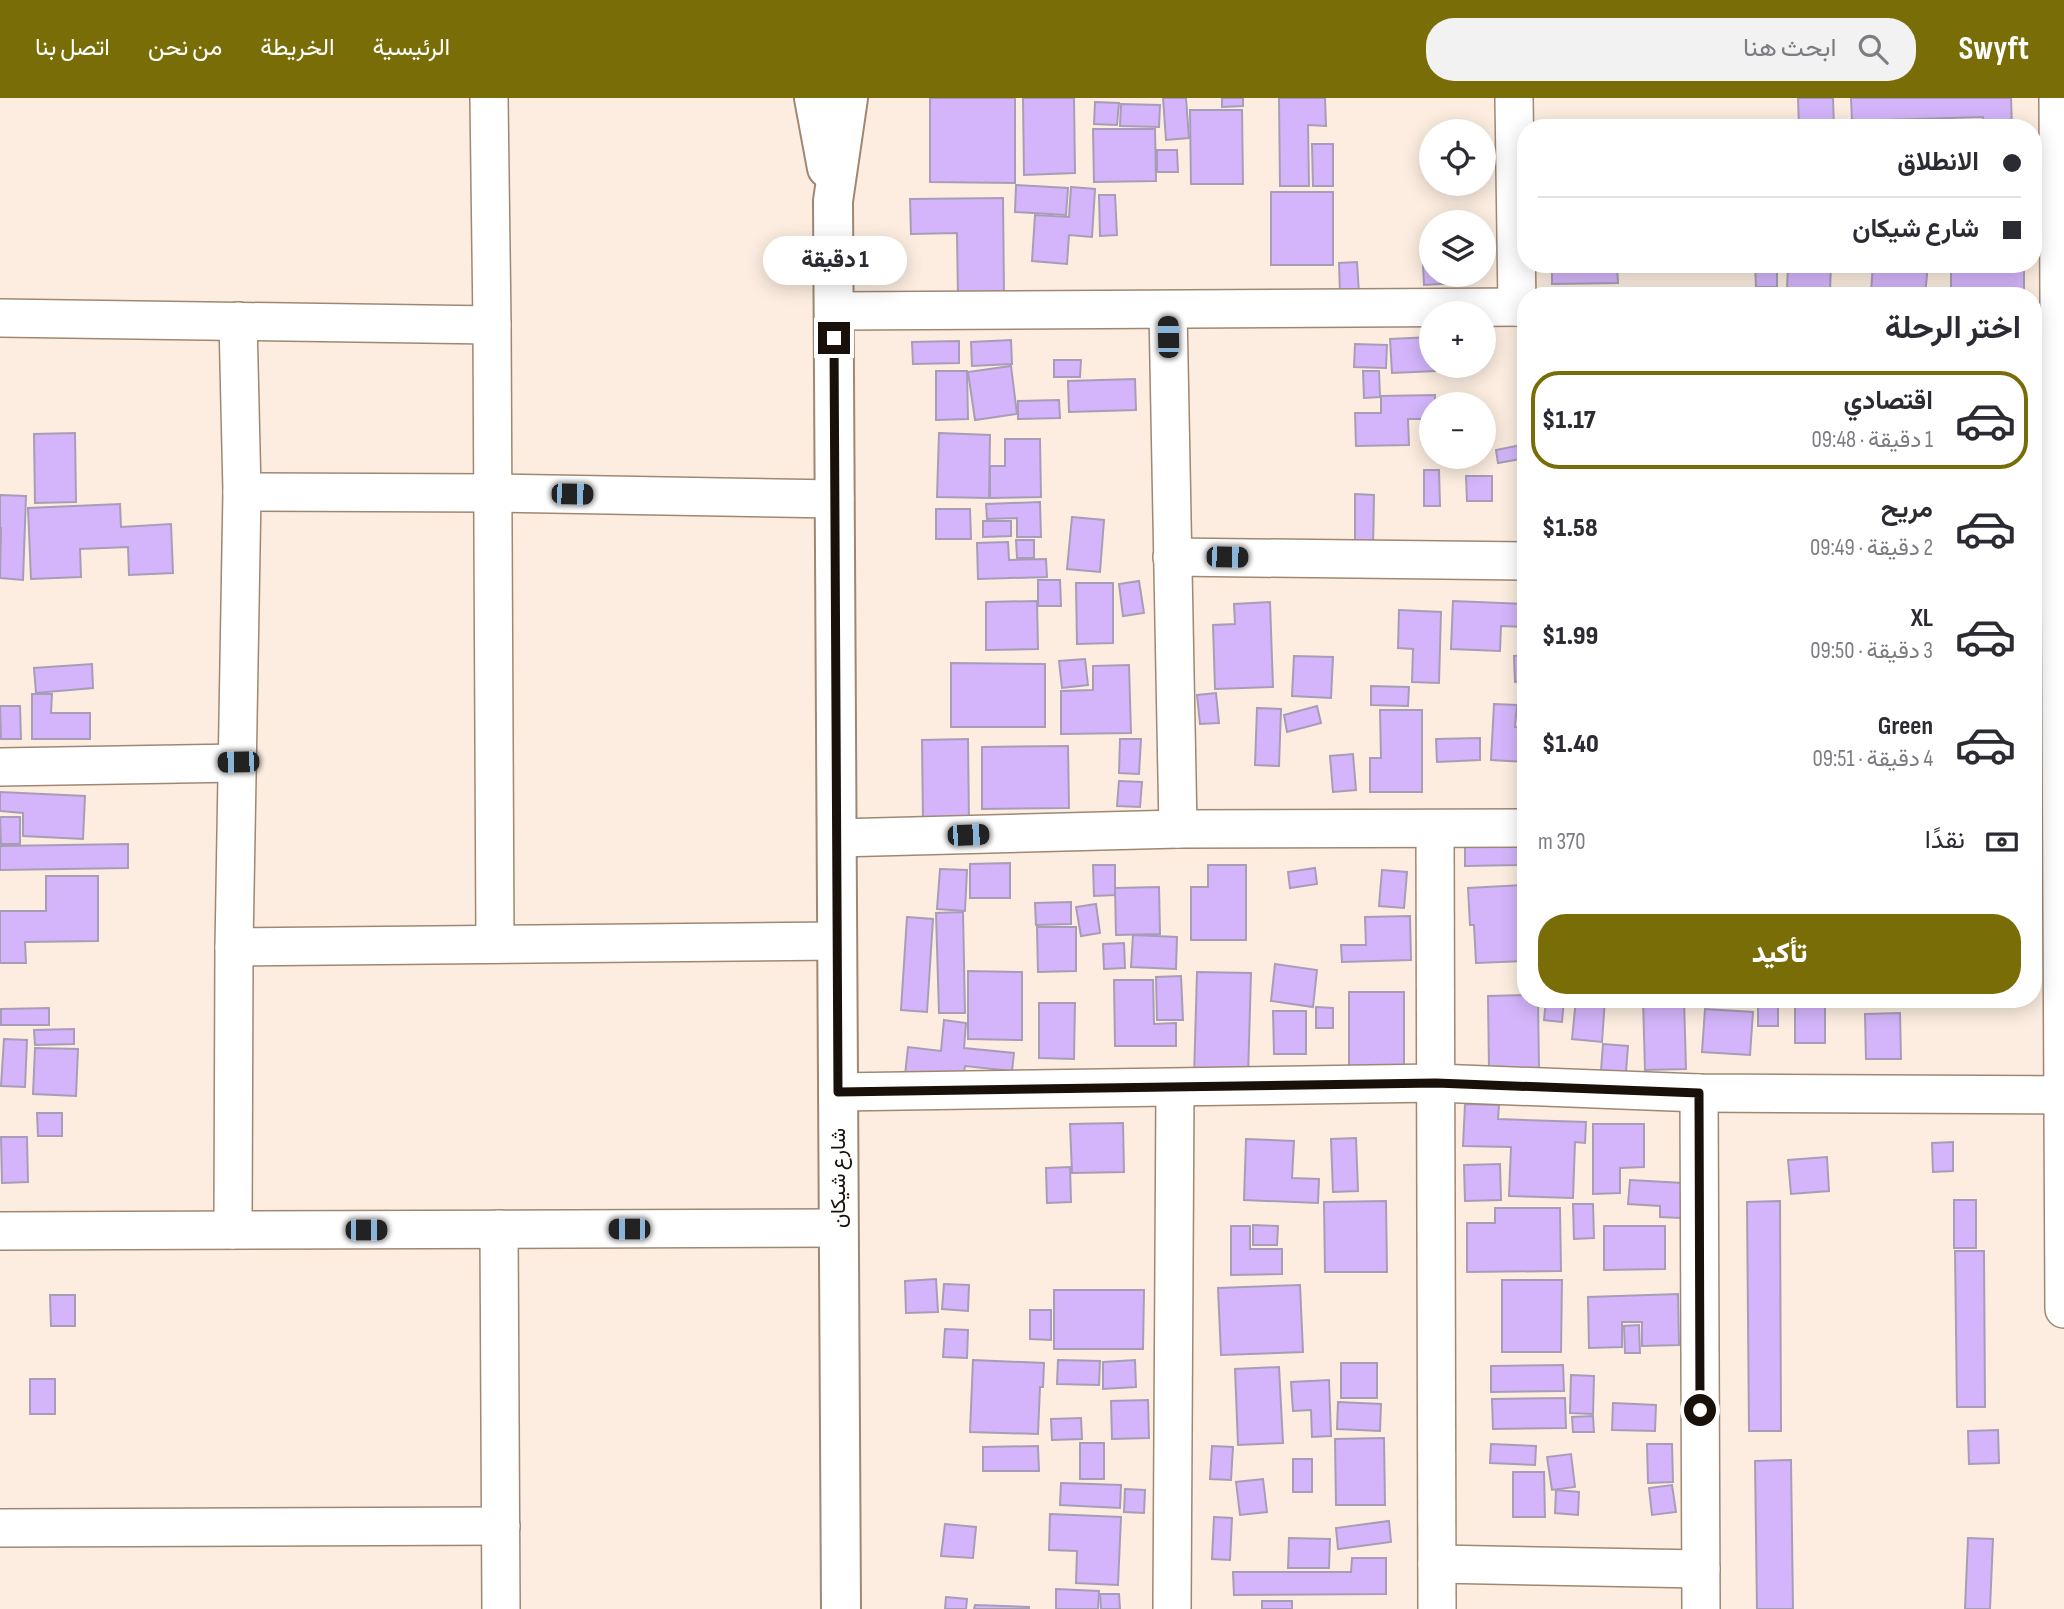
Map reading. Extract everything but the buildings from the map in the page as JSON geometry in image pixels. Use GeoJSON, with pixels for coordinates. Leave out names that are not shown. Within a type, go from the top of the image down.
{"type":"FeatureCollection","features":[{"type":"Feature","properties":{"kind":"street"},"geometry":{"type":"LineString","coordinates":[[489,98],[495,944]]}},
{"type":"Feature","properties":{"kind":"street","name":"شارع شيكان"},"geometry":{"type":"LineString","coordinates":[[814,98],[833,201]]}},
{"type":"Feature","properties":{"kind":"street","name":"شارع شيكان"},"geometry":{"type":"LineString","coordinates":[[841,1609],[833,201],[848,98]]}},
{"type":"Feature","properties":{"kind":"street"},"geometry":{"type":"LineString","coordinates":[[1514,98],[1517,176]]}},
{"type":"Feature","properties":{"kind":"street"},"geometry":{"type":"LineString","coordinates":[[2058,98],[2052,305],[2062,747],[2048,832],[2063,1096],[2064,1309]]}},
{"type":"Feature","properties":{"kind":"street"},"geometry":{"type":"LineString","coordinates":[[834,311],[1517,307]]}},
{"type":"Feature","properties":{"kind":"street"},"geometry":{"type":"LineString","coordinates":[[1168,310],[1178,829]]}},
{"type":"Feature","properties":{"kind":"street"},"geometry":{"type":"LineString","coordinates":[[0,318],[492,325]]}},
{"type":"Feature","properties":{"kind":"street"},"geometry":{"type":"LineString","coordinates":[[233,1230],[234,947],[242,492],[239,321]]}},
{"type":"Feature","properties":{"kind":"street"},"geometry":{"type":"LineString","coordinates":[[242,492],[835,499]]}},
{"type":"Feature","properties":{"kind":"street"},"geometry":{"type":"LineString","coordinates":[[1172,557],[1517,561]]}},
{"type":"Feature","properties":{"kind":"street"},"geometry":{"type":"LineString","coordinates":[[0,767],[238,762]]}},
{"type":"Feature","properties":{"kind":"street"},"geometry":{"type":"LineString","coordinates":[[837,838],[1178,829],[1517,828]]}},
{"type":"Feature","properties":{"kind":"street"},"geometry":{"type":"LineString","coordinates":[[1435,829],[1437,1609]]}},
{"type":"Feature","properties":{"kind":"street"},"geometry":{"type":"LineString","coordinates":[[234,947],[837,942]]}},
{"type":"Feature","properties":{"kind":"street"},"geometry":{"type":"LineString","coordinates":[[838,1092],[1436,1083],[1699,1093],[2063,1096]]}},
{"type":"Feature","properties":{"kind":"street"},"geometry":{"type":"LineString","coordinates":[[1172,1609],[1175,1088]]}},
{"type":"Feature","properties":{"kind":"street"},"geometry":{"type":"LineString","coordinates":[[1699,1093],[1701,1609]]}},
{"type":"Feature","properties":{"kind":"street"},"geometry":{"type":"LineString","coordinates":[[0,1231],[839,1228]]}},
{"type":"Feature","properties":{"kind":"street"},"geometry":{"type":"LineString","coordinates":[[499,1229],[501,1609]]}},
{"type":"Feature","properties":{"kind":"street"},"geometry":{"type":"LineString","coordinates":[[0,1528],[500,1526]]}},
{"type":"Feature","properties":{"kind":"street"},"geometry":{"type":"LineString","coordinates":[[1437,1564],[1701,1569]]}},
{"type":"Feature","properties":{"kind":"route"},"geometry":{"type":"LineString","coordinates":[[834,338],[838,1092],[1436,1083],[1699,1093],[1700,1410]]}}]}
